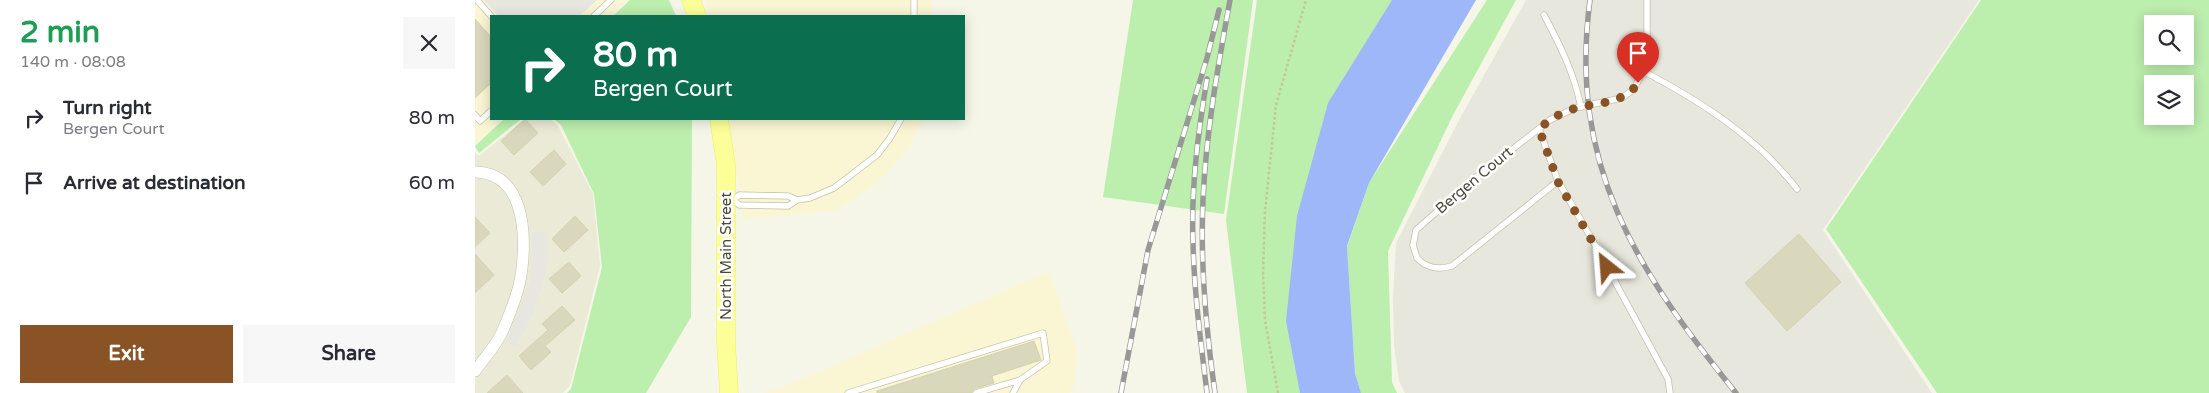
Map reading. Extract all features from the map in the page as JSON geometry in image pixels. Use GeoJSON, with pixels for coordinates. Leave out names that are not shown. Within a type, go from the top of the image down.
{"type":"FeatureCollection","features":[{"type":"Feature","properties":{"kind":"main road"},"geometry":{"type":"LineString","coordinates":[[691,0],[697,15]]}},
{"type":"Feature","properties":{"kind":"main road","name":"North Main Street"},"geometry":{"type":"LineString","coordinates":[[719,120],[730,200],[726,342],[729,393]]}},
{"type":"Feature","properties":{"kind":"street"},"geometry":{"type":"LineString","coordinates":[[475,172],[495,176],[511,190],[520,209],[523,240],[522,270],[514,302],[503,332],[475,371]]}},
{"type":"Feature","properties":{"kind":"lane"},"geometry":{"type":"LineString","coordinates":[[477,0],[490,15]]}},
{"type":"Feature","properties":{"kind":"lane"},"geometry":{"type":"LineString","coordinates":[[595,15],[611,0]]}},
{"type":"Feature","properties":{"kind":"lane"},"geometry":{"type":"LineString","coordinates":[[914,0],[914,15]]}},
{"type":"Feature","properties":{"kind":"lane","name":"Bergen Court"},"geometry":{"type":"LineString","coordinates":[[1558,182],[1452,266],[1431,267],[1417,258],[1413,245],[1417,230],[1474,179],[1563,112],[1622,98],[1634,89],[1643,71],[1647,39],[1647,0]]}},
{"type":"Feature","properties":{"kind":"lane"},"geometry":{"type":"LineString","coordinates":[[1544,15],[1573,74],[1581,107]]}},
{"type":"Feature","properties":{"kind":"lane"},"geometry":{"type":"LineString","coordinates":[[1643,71],[1685,93],[1740,132],[1787,175],[1797,189]]}},
{"type":"Feature","properties":{"kind":"lane"},"geometry":{"type":"LineString","coordinates":[[475,115],[480,121],[490,112]]}},
{"type":"Feature","properties":{"kind":"lane"},"geometry":{"type":"LineString","coordinates":[[730,200],[739,205],[788,206],[797,200],[810,198],[833,188],[853,175],[877,155],[900,120]]}},
{"type":"Feature","properties":{"kind":"lane"},"geometry":{"type":"LineString","coordinates":[[1539,129],[1558,182],[1589,234],[1669,380],[1671,393]]}},
{"type":"Feature","properties":{"kind":"lane"},"geometry":{"type":"LineString","coordinates":[[730,200],[739,195],[788,196],[797,200]]}},
{"type":"Feature","properties":{"kind":"lane"},"geometry":{"type":"LineString","coordinates":[[848,393],[1043,333],[1047,361],[1019,380],[976,393]]}},
{"type":"Feature","properties":{"kind":"lane"},"geometry":{"type":"LineString","coordinates":[[1013,393],[1019,380]]}},
{"type":"Feature","properties":{"kind":"path"},"geometry":{"type":"LineString","coordinates":[[1278,393],[1265,320],[1263,272],[1265,211],[1276,104],[1306,0]]}},
{"type":"Feature","properties":{"kind":"shaded area"},"geometry":{"type":"Polygon","coordinates":[[[475,0],[627,0],[611,15],[490,15],[490,120],[501,120],[475,145],[475,0]]]}},
{"type":"Feature","properties":{"kind":"shaded area"},"geometry":{"type":"Polygon","coordinates":[[[484,0],[597,0],[580,15],[497,15],[484,0]]]}},
{"type":"Feature","properties":{"kind":"shaded area"},"geometry":{"type":"Polygon","coordinates":[[[705,0],[932,0],[932,15],[710,15],[705,0]]]}},
{"type":"Feature","properties":{"kind":"shaded area"},"geometry":{"type":"Polygon","coordinates":[[[1526,0],[1979,0],[1823,230],[1932,393],[1405,393],[1399,381],[1394,345],[1393,297],[1396,243],[1459,120],[1526,0]]]}},
{"type":"Feature","properties":{"kind":"shaded area"},"geometry":{"type":"Polygon","coordinates":[[[524,120],[552,120],[558,126],[593,194],[600,266],[570,385],[563,393],[475,393],[475,152],[479,156],[524,120]]]}},
{"type":"Feature","properties":{"kind":"shaded area"},"geometry":{"type":"Polygon","coordinates":[[[729,120],[923,120],[908,150],[876,184],[837,210],[743,219],[729,120]]]}},
{"type":"Feature","properties":{"kind":"shaded area"},"geometry":{"type":"Polygon","coordinates":[[[532,232],[546,232],[548,253],[544,281],[532,316],[516,346],[506,342],[531,280],[532,232]]]}},
{"type":"Feature","properties":{"kind":"shaded area"},"geometry":{"type":"Polygon","coordinates":[[[1048,272],[1077,350],[1074,387],[1070,393],[763,393],[786,386],[1048,272]]]}},
{"type":"Feature","properties":{"kind":"green space"},"geometry":{"type":"Polygon","coordinates":[[[630,0],[669,0],[676,15],[614,15],[630,0]]]}},
{"type":"Feature","properties":{"kind":"green space"},"geometry":{"type":"Polygon","coordinates":[[[1133,0],[1253,0],[1224,214],[1103,197],[1133,0]]]}},
{"type":"Feature","properties":{"kind":"green space"},"geometry":{"type":"Polygon","coordinates":[[[1257,0],[1409,0],[1330,139],[1336,393],[1247,393],[1226,220],[1257,0]]]}},
{"type":"Feature","properties":{"kind":"green space"},"geometry":{"type":"Polygon","coordinates":[[[1487,0],[1516,0],[1453,115],[1388,251],[1392,382],[1397,393],[1361,393],[1355,373],[1347,247],[1369,183],[1487,0]]]}},
{"type":"Feature","properties":{"kind":"green space"},"geometry":{"type":"Polygon","coordinates":[[[1981,0],[2209,0],[2209,393],[1937,393],[1826,229],[1981,0]]]}},
{"type":"Feature","properties":{"kind":"green space"},"geometry":{"type":"Polygon","coordinates":[[[503,120],[520,120],[479,153],[475,146],[503,120]]]}},
{"type":"Feature","properties":{"kind":"green space"},"geometry":{"type":"Polygon","coordinates":[[[555,120],[692,120],[691,317],[646,393],[567,393],[571,389],[602,267],[594,194],[561,125],[555,120]]]}},
{"type":"Feature","properties":{"kind":"water"},"geometry":{"type":"Polygon","coordinates":[[[1392,0],[1476,0],[1369,183],[1347,246],[1355,373],[1361,393],[1300,393],[1286,321],[1297,216],[1328,103],[1392,0]]]}},
{"type":"Feature","properties":{"kind":"building"},"geometry":{"type":"Polygon","coordinates":[[[475,19],[490,36],[490,84],[475,98],[475,19]]]}},
{"type":"Feature","properties":{"kind":"building"},"geometry":{"type":"Polygon","coordinates":[[[524,120],[538,133],[514,155],[501,141],[524,120]]]}},
{"type":"Feature","properties":{"kind":"building"},"geometry":{"type":"Polygon","coordinates":[[[554,150],[566,164],[543,186],[530,172],[554,150]]]}},
{"type":"Feature","properties":{"kind":"building"},"geometry":{"type":"Polygon","coordinates":[[[575,216],[588,230],[564,252],[552,239],[575,216]]]}},
{"type":"Feature","properties":{"kind":"building"},"geometry":{"type":"Polygon","coordinates":[[[475,217],[490,233],[475,247],[475,217]]]}},
{"type":"Feature","properties":{"kind":"building"},"geometry":{"type":"Polygon","coordinates":[[[1799,234],[1841,282],[1787,331],[1745,283],[1799,234]]]}},
{"type":"Feature","properties":{"kind":"building"},"geometry":{"type":"Polygon","coordinates":[[[475,254],[494,275],[475,293],[475,254]]]}},
{"type":"Feature","properties":{"kind":"building"},"geometry":{"type":"Polygon","coordinates":[[[569,262],[581,276],[562,293],[549,279],[569,262]]]}},
{"type":"Feature","properties":{"kind":"building"},"geometry":{"type":"Polygon","coordinates":[[[562,306],[575,320],[545,346],[551,352],[531,370],[519,356],[548,330],[542,324],[562,306]]]}},
{"type":"Feature","properties":{"kind":"building"},"geometry":{"type":"Polygon","coordinates":[[[1034,341],[1041,360],[992,376],[994,383],[974,389],[971,393],[877,393],[877,391],[1034,341]]]}},
{"type":"Feature","properties":{"kind":"building"},"geometry":{"type":"Polygon","coordinates":[[[507,375],[523,393],[487,393],[507,375]]]}},
{"type":"Feature","properties":{"kind":"railway"},"geometry":{"type":"LineString","coordinates":[[1215,393],[1204,296],[1202,224],[1210,124],[1230,0]]}},
{"type":"Feature","properties":{"kind":"railway"},"geometry":{"type":"LineString","coordinates":[[1590,0],[1586,59],[1590,114],[1600,165],[1618,213],[1640,259],[1700,348],[1736,393]]}},
{"type":"Feature","properties":{"kind":"railway"},"geometry":{"type":"LineString","coordinates":[[1121,393],[1148,250],[1207,58],[1219,10]]}},
{"type":"Feature","properties":{"kind":"railway"},"geometry":{"type":"LineString","coordinates":[[1207,79],[1196,160],[1193,201],[1196,299],[1207,393]]}},
{"type":"Feature","properties":{"kind":"route"},"geometry":{"type":"LineString","coordinates":[[1607,267],[1558,182],[1539,129],[1563,112],[1622,98],[1634,89],[1638,83]]}}]}
